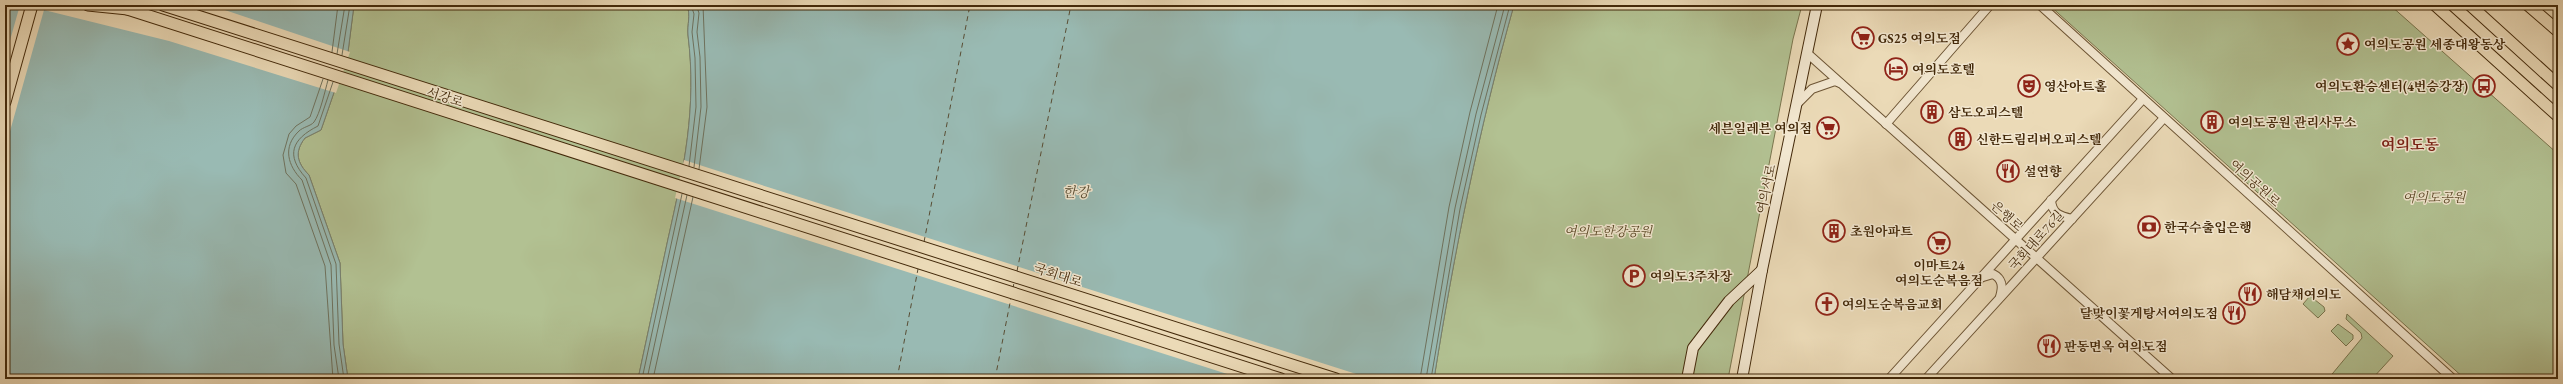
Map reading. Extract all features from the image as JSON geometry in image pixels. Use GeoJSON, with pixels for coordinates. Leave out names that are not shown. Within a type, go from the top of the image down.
{"type":"FeatureCollection","features":[{"type":"Feature","properties":{"kind":"main road"},"geometry":{"type":"LineString","coordinates":[[5,102],[32,5]]}},
{"type":"Feature","properties":{"kind":"main road"},"geometry":{"type":"LineString","coordinates":[[88,5],[128,9]]}},
{"type":"Feature","properties":{"kind":"main road","name":"서강로"},"geometry":{"type":"LineString","coordinates":[[114,5],[1281,379]]}},
{"type":"Feature","properties":{"kind":"main road","name":"서강로"},"geometry":{"type":"LineString","coordinates":[[163,5],[772,199]]}},
{"type":"Feature","properties":{"kind":"main road","name":"여의서로"},"geometry":{"type":"LineString","coordinates":[[1742,379],[1762,270],[1817,5]]}},
{"type":"Feature","properties":{"kind":"main road"},"geometry":{"type":"LineString","coordinates":[[2435,5],[2558,116]]}},
{"type":"Feature","properties":{"kind":"main road"},"geometry":{"type":"LineString","coordinates":[[2470,5],[2558,85]]}},
{"type":"Feature","properties":{"kind":"main road"},"geometry":{"type":"LineString","coordinates":[[2528,5],[2558,31]]}},
{"type":"Feature","properties":{"kind":"main road","name":"국회대로"},"geometry":{"type":"LineString","coordinates":[[772,199],[1336,379]]}},
{"type":"Feature","properties":{"kind":"main road"},"geometry":{"type":"LineString","coordinates":[[1687,379],[1693,348],[1729,301],[1762,270]]}},
{"type":"Feature","properties":{"kind":"street"},"geometry":{"type":"LineString","coordinates":[[1886,124],[1990,5]]}},
{"type":"Feature","properties":{"kind":"street","name":"여의공원로"},"geometry":{"type":"LineString","coordinates":[[2040,5],[2453,379]]}},
{"type":"Feature","properties":{"kind":"street","name":"은행로"},"geometry":{"type":"LineString","coordinates":[[1807,53],[2172,379]]}},
{"type":"Feature","properties":{"kind":"street"},"geometry":{"type":"LineString","coordinates":[[1796,105],[1805,95],[1819,86],[1835,81],[1841,83]]}},
{"type":"Feature","properties":{"kind":"street","name":"국회대로76길"},"geometry":{"type":"LineString","coordinates":[[1889,379],[2143,99]]}},
{"type":"Feature","properties":{"kind":"street","name":"국회대로76길"},"geometry":{"type":"LineString","coordinates":[[1926,379],[2164,118]]}},
{"type":"Feature","properties":{"kind":"street"},"geometry":{"type":"LineString","coordinates":[[2051,200],[2052,207],[2057,214],[2072,219]]}},
{"type":"Feature","properties":{"kind":"street"},"geometry":{"type":"LineString","coordinates":[[1978,281],[1986,275],[1998,276],[2002,282],[2000,298]]}},
{"type":"Feature","properties":{"kind":"green space"},"geometry":{"type":"Polygon","coordinates":[[[354,5],[687,5],[689,13],[688,31],[691,88],[690,113],[684,162],[638,379],[348,379],[343,344],[340,263],[309,175],[300,162],[298,153],[299,148],[305,138],[321,130],[348,52],[354,5]]]}},
{"type":"Feature","properties":{"kind":"green space","name":"여의도한강공원"},"geometry":{"type":"Polygon","coordinates":[[[1514,5],[1802,5],[1793,39],[1728,379],[1434,379],[1468,191],[1501,51],[1514,5]]]}},
{"type":"Feature","properties":{"kind":"green space","name":"여의도공원"},"geometry":{"type":"Polygon","coordinates":[[[2049,5],[2390,5],[2558,154],[2558,379],[2465,379],[2049,5]]]}},
{"type":"Feature","properties":{"kind":"green space"},"geometry":{"type":"Polygon","coordinates":[[[2310,296],[2324,307],[2325,311],[2318,318],[2303,304],[2310,296]]]}},
{"type":"Feature","properties":{"kind":"green space"},"geometry":{"type":"Polygon","coordinates":[[[2347,314],[2393,356],[2372,379],[2328,379],[2362,338],[2361,333],[2346,319],[2347,314]]]}},
{"type":"Feature","properties":{"kind":"green space"},"geometry":{"type":"Polygon","coordinates":[[[2338,324],[2353,335],[2353,339],[2346,346],[2331,331],[2338,324]]]}},
{"type":"Feature","properties":{"kind":"water"},"geometry":{"type":"Polygon","coordinates":[[[10,5],[354,5],[348,52],[321,130],[305,138],[299,148],[298,153],[302,166],[309,175],[340,263],[343,344],[348,379],[5,379],[5,24],[10,5]]]}},
{"type":"Feature","properties":{"kind":"water","name":"한강"},"geometry":{"type":"Polygon","coordinates":[[[687,5],[1514,5],[1501,51],[1468,191],[1434,379],[638,379],[684,162],[690,113],[691,88],[688,31],[689,13],[687,5]]]}},
{"type":"Feature","properties":{"kind":"pier"},"geometry":{"type":"Polygon","coordinates":[[[20,5],[210,5],[350,52],[336,93],[169,41],[44,10],[5,149],[5,58],[20,5]]]}},
{"type":"Feature","properties":{"kind":"pier"},"geometry":{"type":"Polygon","coordinates":[[[684,160],[1372,379],[1243,379],[675,198],[684,160]]]}},
{"type":"Feature","properties":{"kind":"ferry route"},"geometry":{"type":"LineString","coordinates":[[924,242],[970,5]]}},
{"type":"Feature","properties":{"kind":"ferry route"},"geometry":{"type":"LineString","coordinates":[[1017,271],[1071,5]]}},
{"type":"Feature","properties":{"kind":"ferry route"},"geometry":{"type":"LineString","coordinates":[[897,379],[918,269]]}},
{"type":"Feature","properties":{"kind":"ferry route"},"geometry":{"type":"LineString","coordinates":[[1013,289],[1014,282]]}},
{"type":"Feature","properties":{"kind":"ferry route"},"geometry":{"type":"LineString","coordinates":[[995,379],[1011,298]]}},
{"type":"Feature","properties":{"kind":"place","name":"GS25 여의도점"},"geometry":{"type":"Point","coordinates":[1863,38]}},
{"type":"Feature","properties":{"kind":"place","name":"여의도공원 세종대왕동상"},"geometry":{"type":"Point","coordinates":[2348,44]}},
{"type":"Feature","properties":{"kind":"place","name":"여의도호텔"},"geometry":{"type":"Point","coordinates":[1896,69]}},
{"type":"Feature","properties":{"kind":"place","name":"영산아트홀"},"geometry":{"type":"Point","coordinates":[2029,86]}},
{"type":"Feature","properties":{"kind":"place","name":"여의도환승센터(4번승강장)"},"geometry":{"type":"Point","coordinates":[2484,86]}},
{"type":"Feature","properties":{"kind":"place","name":"삼도오피스텔"},"geometry":{"type":"Point","coordinates":[1932,112]}},
{"type":"Feature","properties":{"kind":"place","name":"여의도공원 관리사무소"},"geometry":{"type":"Point","coordinates":[2212,122]}},
{"type":"Feature","properties":{"kind":"place","name":"세븐일레븐 여의점"},"geometry":{"type":"Point","coordinates":[1828,128]}},
{"type":"Feature","properties":{"kind":"place","name":"신한드림리버오피스텔"},"geometry":{"type":"Point","coordinates":[1960,139]}},
{"type":"Feature","properties":{"kind":"place","name":"설연향"},"geometry":{"type":"Point","coordinates":[2008,171]}},
{"type":"Feature","properties":{"kind":"place","name":"한국수출입은행"},"geometry":{"type":"Point","coordinates":[2149,227]}},
{"type":"Feature","properties":{"kind":"place","name":"초원아파트"},"geometry":{"type":"Point","coordinates":[1834,231]}},
{"type":"Feature","properties":{"kind":"place","name":"이마트24 여의도순복음점"},"geometry":{"type":"Point","coordinates":[1939,243]}},
{"type":"Feature","properties":{"kind":"place","name":"여의도3주차장"},"geometry":{"type":"Point","coordinates":[1634,276]}},
{"type":"Feature","properties":{"kind":"place","name":"해담채여의도"},"geometry":{"type":"Point","coordinates":[2250,294]}},
{"type":"Feature","properties":{"kind":"place","name":"여의도순복음교회"},"geometry":{"type":"Point","coordinates":[1827,304]}},
{"type":"Feature","properties":{"kind":"place","name":"달맞이꽃게탕서여의도점"},"geometry":{"type":"Point","coordinates":[2234,313]}},
{"type":"Feature","properties":{"kind":"place","name":"판동면옥 여의도점"},"geometry":{"type":"Point","coordinates":[2049,346]}},
{"type":"Feature","properties":{"kind":"district","name":"여의도동"},"geometry":{"type":"Point","coordinates":[2410,144]}}]}
